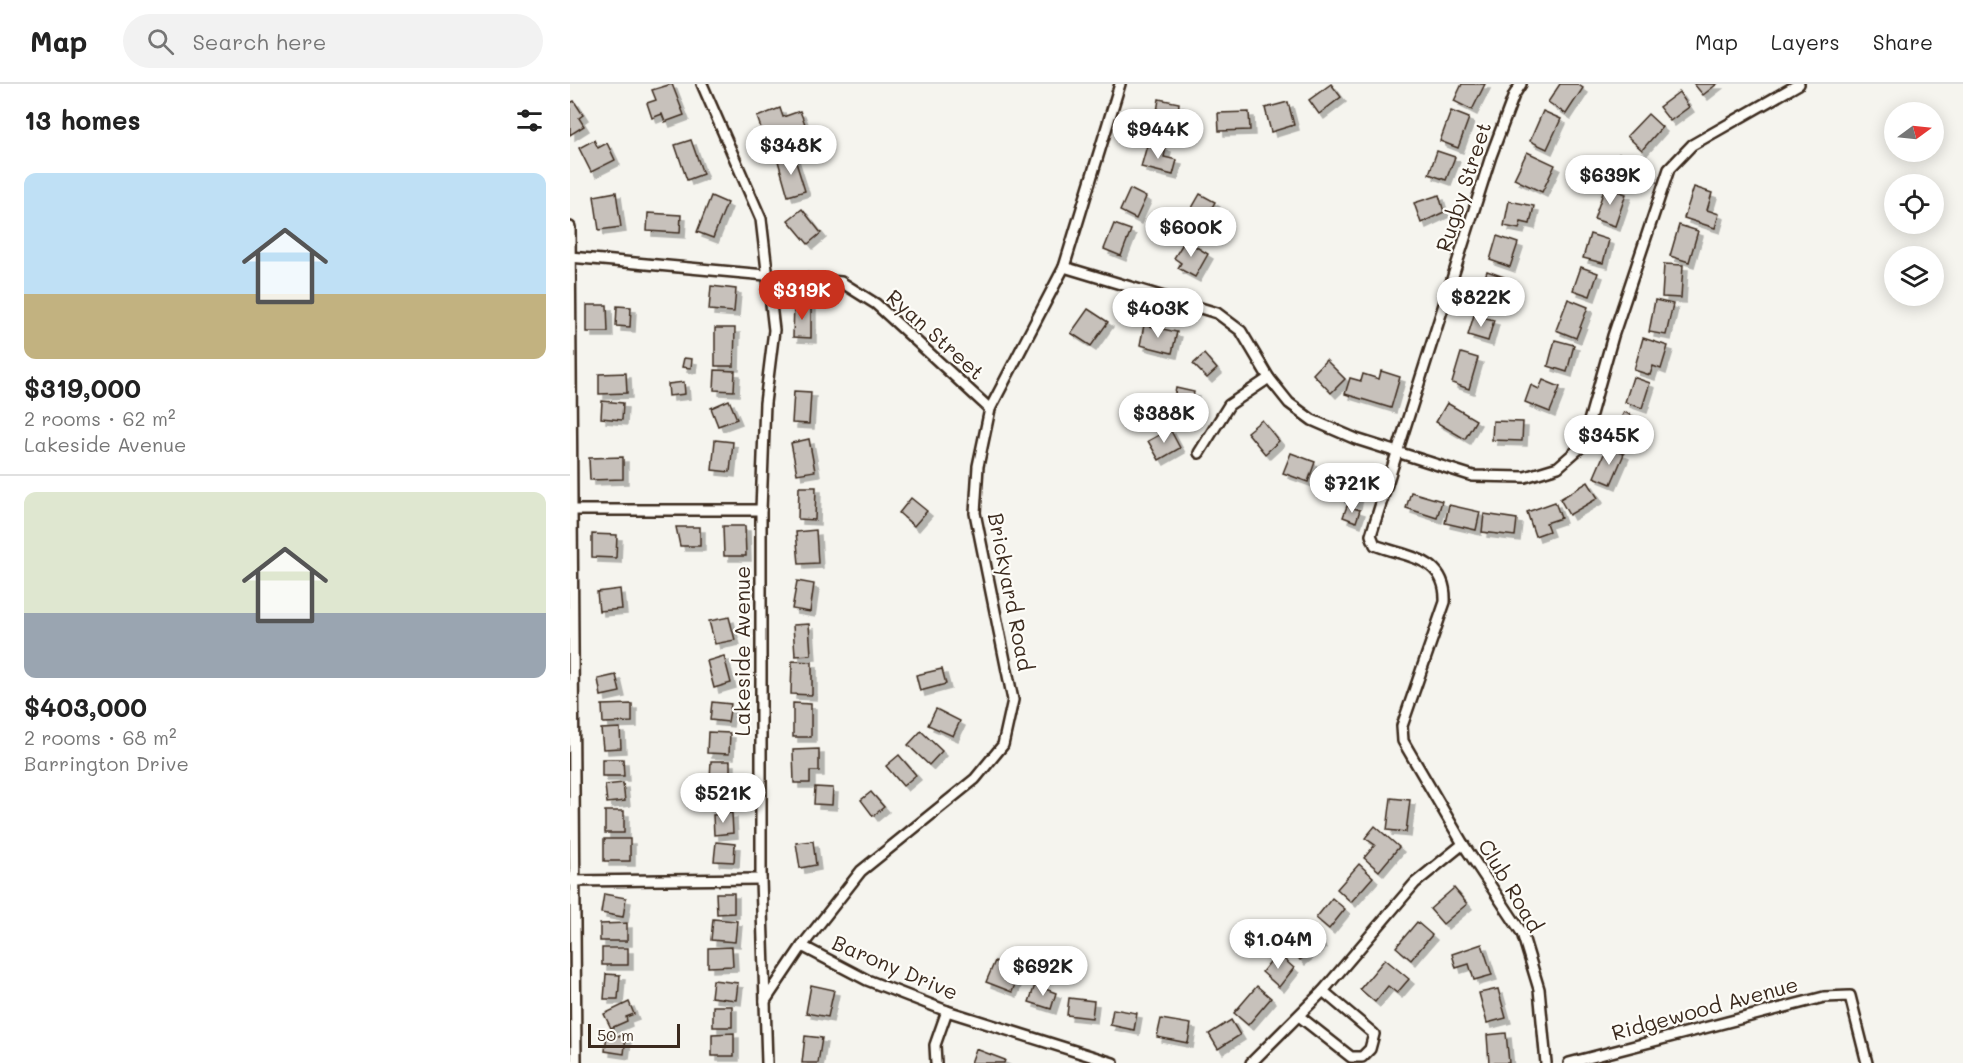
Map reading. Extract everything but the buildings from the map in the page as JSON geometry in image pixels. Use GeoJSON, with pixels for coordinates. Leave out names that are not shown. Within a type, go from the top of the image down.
{"type":"FeatureCollection","features":[{"type":"Feature","properties":{"kind":"street","name":"Lakeside Avenue"},"geometry":{"type":"LineString","coordinates":[[702,84],[761,219],[774,330],[765,404],[761,510],[761,879],[767,1063]]}},
{"type":"Feature","properties":{"kind":"street","name":"Brickyard Road"},"geometry":{"type":"LineString","coordinates":[[765,1001],[801,946],[861,871],[975,779],[1004,745],[1012,700],[975,513],[978,466],[990,409],[1064,267],[1119,84]]}},
{"type":"Feature","properties":{"kind":"street","name":"Rugby Street"},"geometry":{"type":"LineString","coordinates":[[1403,741],[1402,726],[1445,602],[1446,585],[1431,564],[1375,545],[1371,536],[1491,156],[1514,95],[1521,84]]}},
{"type":"Feature","properties":{"kind":"street"},"geometry":{"type":"LineString","coordinates":[[1064,267],[1217,313],[1241,331],[1269,378],[1289,403],[1312,420],[1356,439],[1473,476],[1525,477],[1558,467],[1582,446],[1613,336],[1669,169],[1692,145],[1798,84]]}},
{"type":"Feature","properties":{"kind":"street"},"geometry":{"type":"LineString","coordinates":[[570,227],[571,881],[576,1063]]}},
{"type":"Feature","properties":{"kind":"street","name":"Ryan Street"},"geometry":{"type":"LineString","coordinates":[[571,257],[842,282],[876,304],[990,409]]}},
{"type":"Feature","properties":{"kind":"street"},"geometry":{"type":"LineString","coordinates":[[1199,453],[1229,405],[1269,378]]}},
{"type":"Feature","properties":{"kind":"street"},"geometry":{"type":"LineString","coordinates":[[571,510],[761,510]]}},
{"type":"Feature","properties":{"kind":"street","name":"Club Road"},"geometry":{"type":"LineString","coordinates":[[1403,741],[1463,844],[1521,933],[1539,989],[1546,1063]]}},
{"type":"Feature","properties":{"kind":"street"},"geometry":{"type":"LineString","coordinates":[[1251,1063],[1323,992],[1414,884],[1463,844]]}},
{"type":"Feature","properties":{"kind":"street"},"geometry":{"type":"LineString","coordinates":[[571,881],[761,879]]}},
{"type":"Feature","properties":{"kind":"street","name":"Barony Drive"},"geometry":{"type":"LineString","coordinates":[[801,946],[867,980],[946,1011],[1100,1061],[1113,1063]]}},
{"type":"Feature","properties":{"kind":"street"},"geometry":{"type":"LineString","coordinates":[[1299,1016],[1351,1057],[1362,1057],[1370,1049],[1374,1034],[1323,992]]}},
{"type":"Feature","properties":{"kind":"street","name":"Ridgewood Avenue"},"geometry":{"type":"LineString","coordinates":[[1569,1063],[1824,997],[1850,996],[1867,1063]]}},
{"type":"Feature","properties":{"kind":"street"},"geometry":{"type":"LineString","coordinates":[[936,1063],[935,1045],[946,1011]]}}]}
